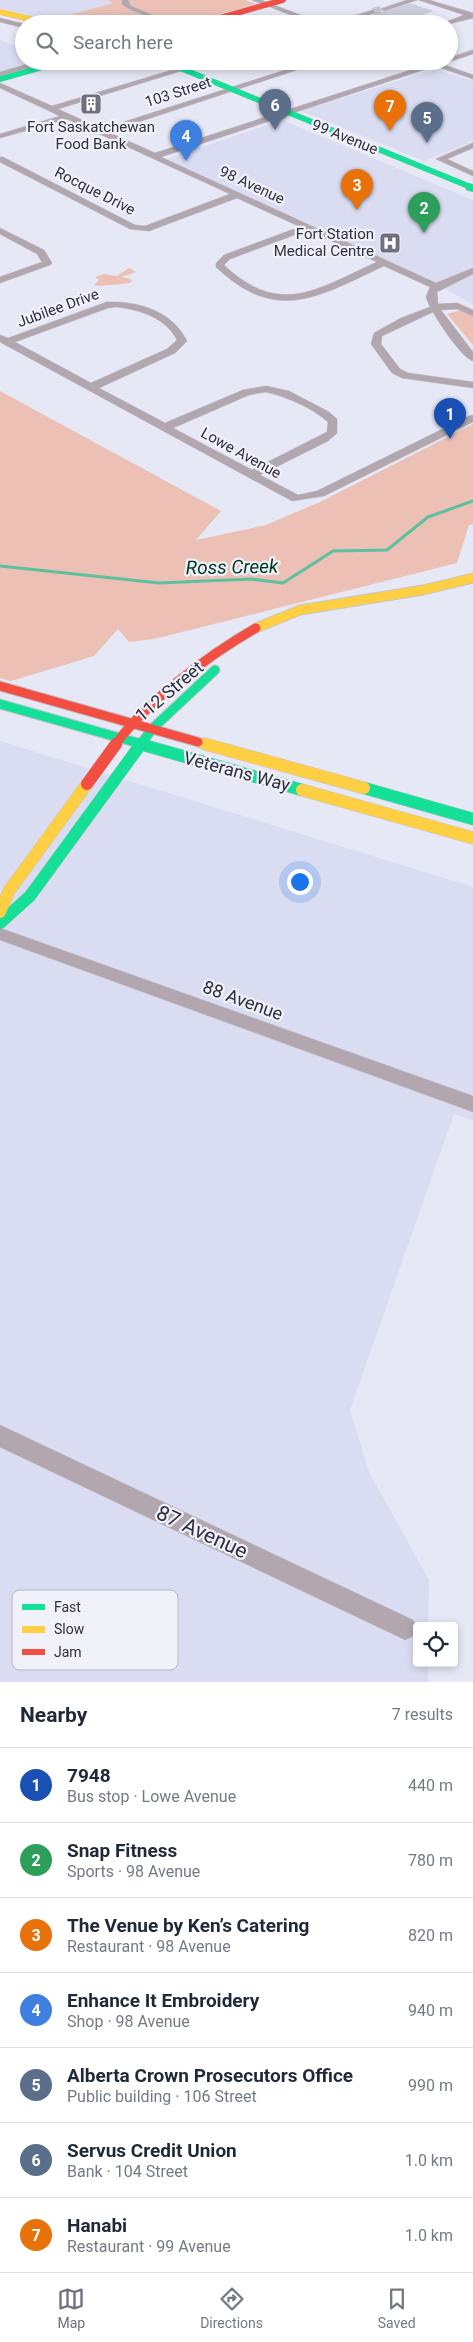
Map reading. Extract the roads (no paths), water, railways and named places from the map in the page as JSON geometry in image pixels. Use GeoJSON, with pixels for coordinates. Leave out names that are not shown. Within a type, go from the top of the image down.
{"type":"FeatureCollection","features":[{"type":"Feature","properties":{"kind":"main road"},"geometry":{"type":"LineString","coordinates":[[229,15],[283,0]]}},
{"type":"Feature","properties":{"kind":"main road"},"geometry":{"type":"LineString","coordinates":[[0,12],[15,16]]}},
{"type":"Feature","properties":{"kind":"main road"},"geometry":{"type":"LineString","coordinates":[[0,16],[15,20]]}},
{"type":"Feature","properties":{"kind":"main road"},"geometry":{"type":"LineString","coordinates":[[0,79],[32,70]]}},
{"type":"Feature","properties":{"kind":"main road","name":"99 Avenue"},"geometry":{"type":"LineString","coordinates":[[184,70],[473,188]]}},
{"type":"Feature","properties":{"kind":"main road","name":"112 Street"},"geometry":{"type":"LineString","coordinates":[[309,621],[473,578]]}},
{"type":"Feature","properties":{"kind":"main road","name":"112 Street"},"geometry":{"type":"LineString","coordinates":[[0,912],[9,891],[132,722],[221,648],[260,626],[320,605],[423,590]]}},
{"type":"Feature","properties":{"kind":"main road","name":"112 Street"},"geometry":{"type":"LineString","coordinates":[[0,923],[30,896],[153,728],[198,684],[249,646]]}},
{"type":"Feature","properties":{"kind":"main road","name":"Veterans Way"},"geometry":{"type":"LineString","coordinates":[[0,686],[473,819]]}},
{"type":"Feature","properties":{"kind":"main road","name":"Veterans Way"},"geometry":{"type":"LineString","coordinates":[[0,704],[473,838]]}},
{"type":"Feature","properties":{"kind":"street"},"geometry":{"type":"LineString","coordinates":[[125,0],[125,4],[129,7],[149,15]]}},
{"type":"Feature","properties":{"kind":"street"},"geometry":{"type":"LineString","coordinates":[[255,0],[297,15]]}},
{"type":"Feature","properties":{"kind":"street"},"geometry":{"type":"LineString","coordinates":[[384,9],[414,0]]}},
{"type":"Feature","properties":{"kind":"street"},"geometry":{"type":"LineString","coordinates":[[422,0],[472,15]]}},
{"type":"Feature","properties":{"kind":"street"},"geometry":{"type":"LineString","coordinates":[[363,15],[373,12]]}},
{"type":"Feature","properties":{"kind":"street"},"geometry":{"type":"LineString","coordinates":[[458,19],[472,15]]}},
{"type":"Feature","properties":{"kind":"street"},"geometry":{"type":"LineString","coordinates":[[0,20],[15,24]]}},
{"type":"Feature","properties":{"kind":"street"},"geometry":{"type":"LineString","coordinates":[[458,57],[473,52]]}},
{"type":"Feature","properties":{"kind":"street"},"geometry":{"type":"LineString","coordinates":[[0,74],[15,70]]}},
{"type":"Feature","properties":{"kind":"street"},"geometry":{"type":"LineString","coordinates":[[51,108],[179,70]]}},
{"type":"Feature","properties":{"kind":"street","name":"103 Street"},"geometry":{"type":"LineString","coordinates":[[101,132],[294,70]]}},
{"type":"Feature","properties":{"kind":"street"},"geometry":{"type":"LineString","coordinates":[[155,156],[418,70]]}},
{"type":"Feature","properties":{"kind":"street"},"geometry":{"type":"LineString","coordinates":[[453,70],[473,77]]}},
{"type":"Feature","properties":{"kind":"street","name":"98 Avenue"},"geometry":{"type":"LineString","coordinates":[[0,85],[155,156],[234,199],[383,263],[436,288]]}},
{"type":"Feature","properties":{"kind":"street"},"geometry":{"type":"LineString","coordinates":[[18,94],[7,97],[207,191]]}},
{"type":"Feature","properties":{"kind":"street"},"geometry":{"type":"LineString","coordinates":[[0,136],[68,116]]}},
{"type":"Feature","properties":{"kind":"street"},"geometry":{"type":"LineString","coordinates":[[473,145],[440,159],[473,174]]}},
{"type":"Feature","properties":{"kind":"street","name":"Rocque Drive"},"geometry":{"type":"LineString","coordinates":[[0,158],[133,227],[146,229],[224,199],[234,199]]}},
{"type":"Feature","properties":{"kind":"street"},"geometry":{"type":"LineString","coordinates":[[215,195],[224,199]]}},
{"type":"Feature","properties":{"kind":"street"},"geometry":{"type":"LineString","coordinates":[[0,231],[41,252],[47,262],[0,280]]}},
{"type":"Feature","properties":{"kind":"street"},"geometry":{"type":"LineString","coordinates":[[294,232],[227,257],[219,264],[234,280],[266,296],[282,299],[302,297],[367,266],[383,263]]}},
{"type":"Feature","properties":{"kind":"street"},"geometry":{"type":"LineString","coordinates":[[473,271],[436,288],[431,292],[430,296],[435,309],[473,358]]}},
{"type":"Feature","properties":{"kind":"street","name":"Jubilee Drive"},"geometry":{"type":"LineString","coordinates":[[4,340],[107,305],[121,304],[157,314],[179,330],[182,340],[171,351],[92,387]]}},
{"type":"Feature","properties":{"kind":"street"},"geometry":{"type":"LineString","coordinates":[[473,313],[455,306],[435,309],[402,321],[378,335],[376,344],[396,371],[406,376],[473,385]]}},
{"type":"Feature","properties":{"kind":"street","name":"Lowe Avenue"},"geometry":{"type":"LineString","coordinates":[[4,340],[289,497],[305,499],[473,418]]}},
{"type":"Feature","properties":{"kind":"street"},"geometry":{"type":"LineString","coordinates":[[165,428],[247,392],[266,389],[285,393],[325,414],[333,421],[332,433],[324,439],[251,476]]}},
{"type":"Feature","properties":{"kind":"street","name":"88 Avenue"},"geometry":{"type":"LineString","coordinates":[[0,934],[473,1104]]}},
{"type":"Feature","properties":{"kind":"street","name":"87 Avenue"},"geometry":{"type":"LineString","coordinates":[[0,1436],[405,1628]]}},
{"type":"Feature","properties":{"kind":"waterway","name":"Ross Creek"},"geometry":{"type":"LineString","coordinates":[[0,566],[159,583],[251,579],[283,583],[333,551],[387,550],[428,517],[473,501]]}},
{"type":"Feature","properties":{"kind":"tunnel"},"geometry":{"type":"LineString","coordinates":[[373,12],[384,9]]}},
{"type":"Feature","properties":{"kind":"place","name":"Fort Saskatchewan Food Bank"},"geometry":{"type":"Point","coordinates":[91,104]}},
{"type":"Feature","properties":{"kind":"place","name":"Servus Credit Union"},"geometry":{"type":"Point","coordinates":[275,130]}},
{"type":"Feature","properties":{"kind":"place","name":"Hanabi"},"geometry":{"type":"Point","coordinates":[390,131]}},
{"type":"Feature","properties":{"kind":"place","name":"Alberta Crown Prosecutors Office"},"geometry":{"type":"Point","coordinates":[427,143]}},
{"type":"Feature","properties":{"kind":"place","name":"Enhance It Embroidery"},"geometry":{"type":"Point","coordinates":[186,161]}},
{"type":"Feature","properties":{"kind":"place","name":"The Venue by Ken’s Catering"},"geometry":{"type":"Point","coordinates":[357,210]}},
{"type":"Feature","properties":{"kind":"place","name":"Snap Fitness"},"geometry":{"type":"Point","coordinates":[424,233]}},
{"type":"Feature","properties":{"kind":"place","name":"Fort Station Medical Centre"},"geometry":{"type":"Point","coordinates":[390,243]}},
{"type":"Feature","properties":{"kind":"place","name":"7948"},"geometry":{"type":"Point","coordinates":[450,439]}}]}
